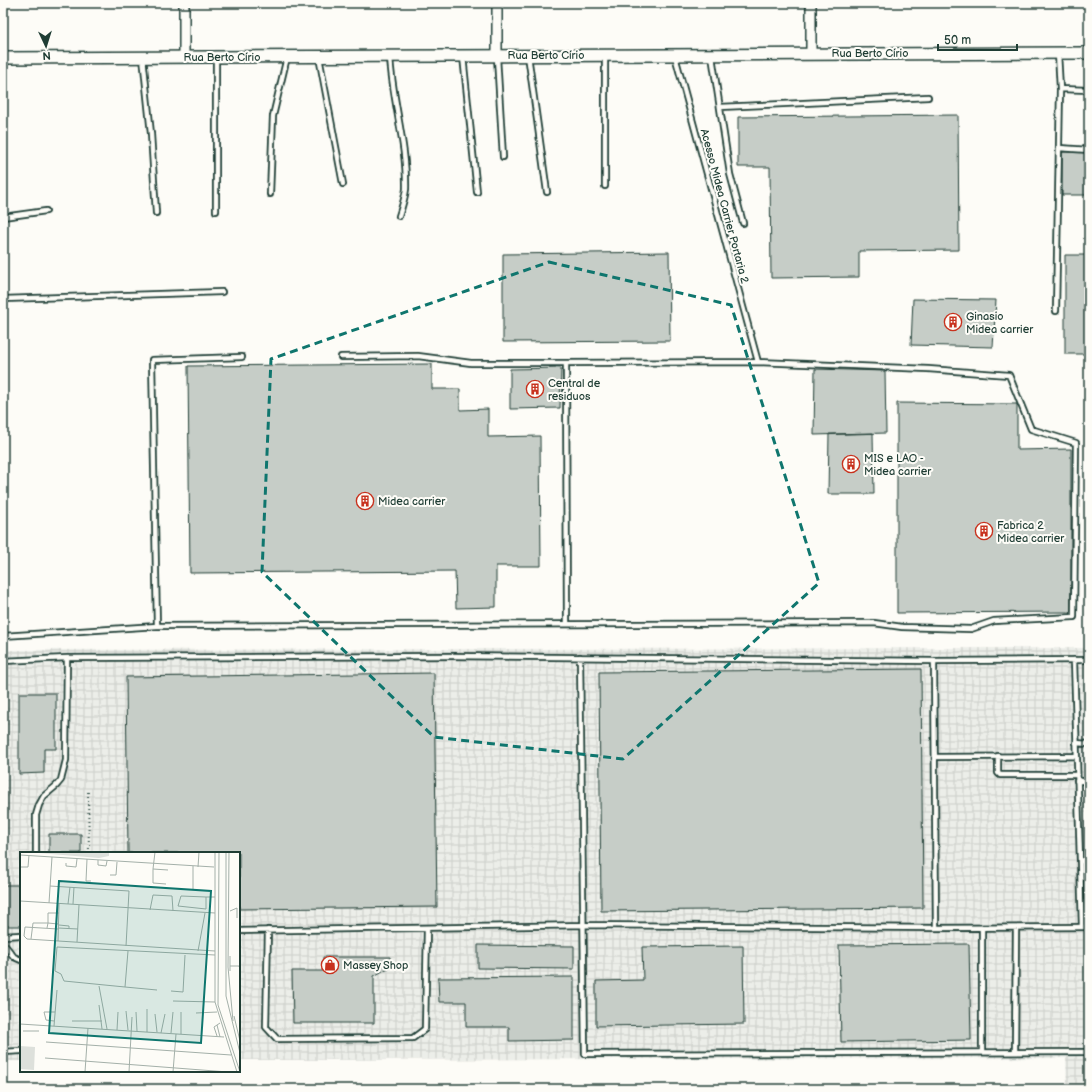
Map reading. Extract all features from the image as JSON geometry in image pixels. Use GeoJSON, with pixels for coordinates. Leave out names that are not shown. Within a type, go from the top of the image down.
{"type":"FeatureCollection","features":[{"type":"Feature","properties":{"kind":"street"},"geometry":{"type":"LineString","coordinates":[[184,3],[184,57]]}},
{"type":"Feature","properties":{"kind":"street"},"geometry":{"type":"LineString","coordinates":[[497,3],[497,55]]}},
{"type":"Feature","properties":{"kind":"street"},"geometry":{"type":"LineString","coordinates":[[811,3],[811,54]]}},
{"type":"Feature","properties":{"kind":"street","name":"Rua Berto Círio"},"geometry":{"type":"LineString","coordinates":[[3,58],[1089,52]]}},
{"type":"Feature","properties":{"kind":"lane"},"geometry":{"type":"LineString","coordinates":[[1056,311],[1060,90],[1058,53]]}},
{"type":"Feature","properties":{"kind":"lane","name":"Acesso Midea Carrier Portaria 2"},"geometry":{"type":"LineString","coordinates":[[674,54],[758,362]]}},
{"type":"Feature","properties":{"kind":"lane"},"geometry":{"type":"LineString","coordinates":[[712,54],[730,174],[743,223]]}},
{"type":"Feature","properties":{"kind":"lane"},"geometry":{"type":"LineString","coordinates":[[497,55],[503,157]]}},
{"type":"Feature","properties":{"kind":"lane"},"geometry":{"type":"LineString","coordinates":[[528,55],[547,192]]}},
{"type":"Feature","properties":{"kind":"lane"},"geometry":{"type":"LineString","coordinates":[[605,186],[606,55]]}},
{"type":"Feature","properties":{"kind":"lane"},"geometry":{"type":"LineString","coordinates":[[270,194],[273,116],[286,56]]}},
{"type":"Feature","properties":{"kind":"lane"},"geometry":{"type":"LineString","coordinates":[[319,56],[343,184]]}},
{"type":"Feature","properties":{"kind":"lane"},"geometry":{"type":"LineString","coordinates":[[390,56],[391,78],[404,158],[406,190],[399,216]]}},
{"type":"Feature","properties":{"kind":"lane"},"geometry":{"type":"LineString","coordinates":[[463,56],[477,192]]}},
{"type":"Feature","properties":{"kind":"lane"},"geometry":{"type":"LineString","coordinates":[[143,57],[151,134],[156,213]]}},
{"type":"Feature","properties":{"kind":"lane"},"geometry":{"type":"LineString","coordinates":[[216,57],[216,211]]}},
{"type":"Feature","properties":{"kind":"lane"},"geometry":{"type":"LineString","coordinates":[[1060,90],[1089,90]]}},
{"type":"Feature","properties":{"kind":"lane"},"geometry":{"type":"LineString","coordinates":[[720,107],[928,98]]}},
{"type":"Feature","properties":{"kind":"lane"},"geometry":{"type":"LineString","coordinates":[[1059,148],[1089,150]]}},
{"type":"Feature","properties":{"kind":"lane"},"geometry":{"type":"LineString","coordinates":[[3,217],[46,211]]}},
{"type":"Feature","properties":{"kind":"lane"},"geometry":{"type":"LineString","coordinates":[[3,299],[222,292]]}},
{"type":"Feature","properties":{"kind":"lane"},"geometry":{"type":"LineString","coordinates":[[3,636],[157,626],[874,624],[902,627],[971,629],[994,621],[1074,617],[1076,443],[1031,429],[1009,375],[928,369],[758,362],[471,363],[418,356],[341,357]]}},
{"type":"Feature","properties":{"kind":"lane"},"geometry":{"type":"LineString","coordinates":[[157,626],[152,360],[242,357]]}},
{"type":"Feature","properties":{"kind":"lane"},"geometry":{"type":"LineString","coordinates":[[566,363],[567,624]]}},
{"type":"Feature","properties":{"kind":"lane"},"geometry":{"type":"LineString","coordinates":[[580,657],[585,1054],[1089,1052]]}},
{"type":"Feature","properties":{"kind":"lane"},"geometry":{"type":"LineString","coordinates":[[3,661],[67,658],[580,657],[934,661],[1089,660]]}},
{"type":"Feature","properties":{"kind":"lane"},"geometry":{"type":"LineString","coordinates":[[36,852],[36,815],[38,805],[44,796],[61,780],[66,760],[67,658]]}},
{"type":"Feature","properties":{"kind":"lane"},"geometry":{"type":"LineString","coordinates":[[1074,660],[1082,927]]}},
{"type":"Feature","properties":{"kind":"lane"},"geometry":{"type":"LineString","coordinates":[[934,661],[936,928]]}},
{"type":"Feature","properties":{"kind":"lane"},"geometry":{"type":"LineString","coordinates":[[1076,743],[1089,744]]}},
{"type":"Feature","properties":{"kind":"lane"},"geometry":{"type":"LineString","coordinates":[[998,756],[998,772],[1000,775],[1077,775]]}},
{"type":"Feature","properties":{"kind":"lane"},"geometry":{"type":"LineString","coordinates":[[935,757],[1076,756]]}},
{"type":"Feature","properties":{"kind":"lane"},"geometry":{"type":"LineString","coordinates":[[1077,781],[1089,781]]}},
{"type":"Feature","properties":{"kind":"lane"},"geometry":{"type":"LineString","coordinates":[[1080,861],[1089,861]]}},
{"type":"Feature","properties":{"kind":"lane"},"geometry":{"type":"LineString","coordinates":[[240,931],[427,929],[584,925],[936,928],[1089,927]]}},
{"type":"Feature","properties":{"kind":"lane"},"geometry":{"type":"LineString","coordinates":[[982,928],[982,1052]]}},
{"type":"Feature","properties":{"kind":"lane"},"geometry":{"type":"LineString","coordinates":[[1015,1052],[1016,928]]}},
{"type":"Feature","properties":{"kind":"lane"},"geometry":{"type":"LineString","coordinates":[[268,930],[266,1027],[277,1039],[284,1039],[413,1038],[425,1028],[427,929]]}},
{"type":"Feature","properties":{"kind":"lane"},"geometry":{"type":"LineString","coordinates":[[3,936],[20,935]]}},
{"type":"Feature","properties":{"kind":"lane"},"geometry":{"type":"LineString","coordinates":[[3,943],[14,957],[20,960]]}},
{"type":"Feature","properties":{"kind":"lane"},"geometry":{"type":"LineString","coordinates":[[3,1052],[20,1052]]}},
{"type":"Feature","properties":{"kind":"path"},"geometry":{"type":"LineString","coordinates":[[88,792],[89,852]]}},
{"type":"Feature","properties":{"kind":"highlighted area"},"geometry":{"type":"Polygon","coordinates":[[[549,262],[731,305],[819,583],[623,759],[434,737],[262,572],[271,359],[549,262]]]}},
{"type":"Feature","properties":{"kind":"shaded area"},"geometry":{"type":"Polygon","coordinates":[[[1089,648],[1089,1089],[1067,1089],[1066,1058],[240,1060],[240,852],[20,852],[20,1061],[3,1061],[3,650],[1089,648]]]}},
{"type":"Feature","properties":{"kind":"building"},"geometry":{"type":"Polygon","coordinates":[[[958,115],[959,250],[859,251],[859,277],[771,278],[770,167],[738,167],[738,117],[958,115]]]}},
{"type":"Feature","properties":{"kind":"building"},"geometry":{"type":"Polygon","coordinates":[[[1062,152],[1089,152],[1089,195],[1062,195],[1062,152]]]}},
{"type":"Feature","properties":{"kind":"building"},"geometry":{"type":"Polygon","coordinates":[[[669,252],[670,341],[503,342],[503,254],[669,252]]]}},
{"type":"Feature","properties":{"kind":"building"},"geometry":{"type":"Polygon","coordinates":[[[1065,255],[1089,255],[1089,354],[1065,354],[1065,255]]]}},
{"type":"Feature","properties":{"kind":"building","name":"Ginasio Midea carrier"},"geometry":{"type":"Polygon","coordinates":[[[913,299],[996,300],[993,347],[911,345],[913,299]]]}},
{"type":"Feature","properties":{"kind":"building","name":"Midea carrier"},"geometry":{"type":"Polygon","coordinates":[[[432,364],[432,389],[460,389],[460,410],[488,409],[488,437],[540,436],[541,566],[496,566],[496,607],[456,608],[455,571],[190,573],[188,366],[432,364]]]}},
{"type":"Feature","properties":{"kind":"building","name":"Central de residuos"},"geometry":{"type":"Polygon","coordinates":[[[561,368],[560,408],[510,409],[510,369],[561,368]]]}},
{"type":"Feature","properties":{"kind":"building"},"geometry":{"type":"Polygon","coordinates":[[[815,369],[885,371],[886,433],[814,435],[815,369]]]}},
{"type":"Feature","properties":{"kind":"building","name":"Fabrica 2 Midea carrier"},"geometry":{"type":"Polygon","coordinates":[[[897,403],[1017,404],[1017,450],[1071,449],[1071,612],[897,613],[897,403]]]}},
{"type":"Feature","properties":{"kind":"building","name":"MIS e LAO - Midea carrier"},"geometry":{"type":"Polygon","coordinates":[[[873,433],[874,494],[828,494],[829,434],[873,433]]]}},
{"type":"Feature","properties":{"kind":"building"},"geometry":{"type":"Polygon","coordinates":[[[921,669],[923,908],[601,911],[599,672],[921,669]]]}},
{"type":"Feature","properties":{"kind":"building"},"geometry":{"type":"Polygon","coordinates":[[[434,673],[437,907],[240,909],[240,852],[128,852],[126,677],[434,673]]]}},
{"type":"Feature","properties":{"kind":"building"},"geometry":{"type":"Polygon","coordinates":[[[19,693],[56,693],[56,749],[44,749],[44,773],[19,774],[19,693]]]}},
{"type":"Feature","properties":{"kind":"building"},"geometry":{"type":"Polygon","coordinates":[[[49,834],[81,834],[81,852],[49,852],[49,834]]]}},
{"type":"Feature","properties":{"kind":"building"},"geometry":{"type":"Polygon","coordinates":[[[3,885],[20,885],[20,926],[3,926],[3,885]]]}},
{"type":"Feature","properties":{"kind":"building"},"geometry":{"type":"Polygon","coordinates":[[[969,944],[971,1040],[841,1042],[839,945],[969,944]]]}},
{"type":"Feature","properties":{"kind":"building"},"geometry":{"type":"Polygon","coordinates":[[[478,945],[574,946],[574,969],[478,968],[478,945]]]}},
{"type":"Feature","properties":{"kind":"building"},"geometry":{"type":"Polygon","coordinates":[[[743,946],[744,1024],[596,1026],[596,981],[643,980],[642,947],[743,946]]]}},
{"type":"Feature","properties":{"kind":"building"},"geometry":{"type":"Polygon","coordinates":[[[323,957],[390,957],[390,967],[374,976],[374,1023],[293,1023],[292,971],[323,971],[323,957]]]}},
{"type":"Feature","properties":{"kind":"building"},"geometry":{"type":"Polygon","coordinates":[[[574,977],[574,1040],[509,1041],[509,1027],[466,1027],[466,1002],[439,1002],[438,978],[574,977]]]}},
{"type":"Feature","properties":{"kind":"place","name":"Ginasio Midea carrier"},"geometry":{"type":"Point","coordinates":[953,322]}},
{"type":"Feature","properties":{"kind":"place","name":"Central de residuos"},"geometry":{"type":"Point","coordinates":[535,389]}},
{"type":"Feature","properties":{"kind":"place","name":"MIS e LAO - Midea carrier"},"geometry":{"type":"Point","coordinates":[851,464]}},
{"type":"Feature","properties":{"kind":"place","name":"Midea carrier"},"geometry":{"type":"Point","coordinates":[365,501]}},
{"type":"Feature","properties":{"kind":"place","name":"Fabrica 2 Midea carrier"},"geometry":{"type":"Point","coordinates":[984,531]}},
{"type":"Feature","properties":{"kind":"place","name":"Massey Shop"},"geometry":{"type":"Point","coordinates":[330,965]}}]}
